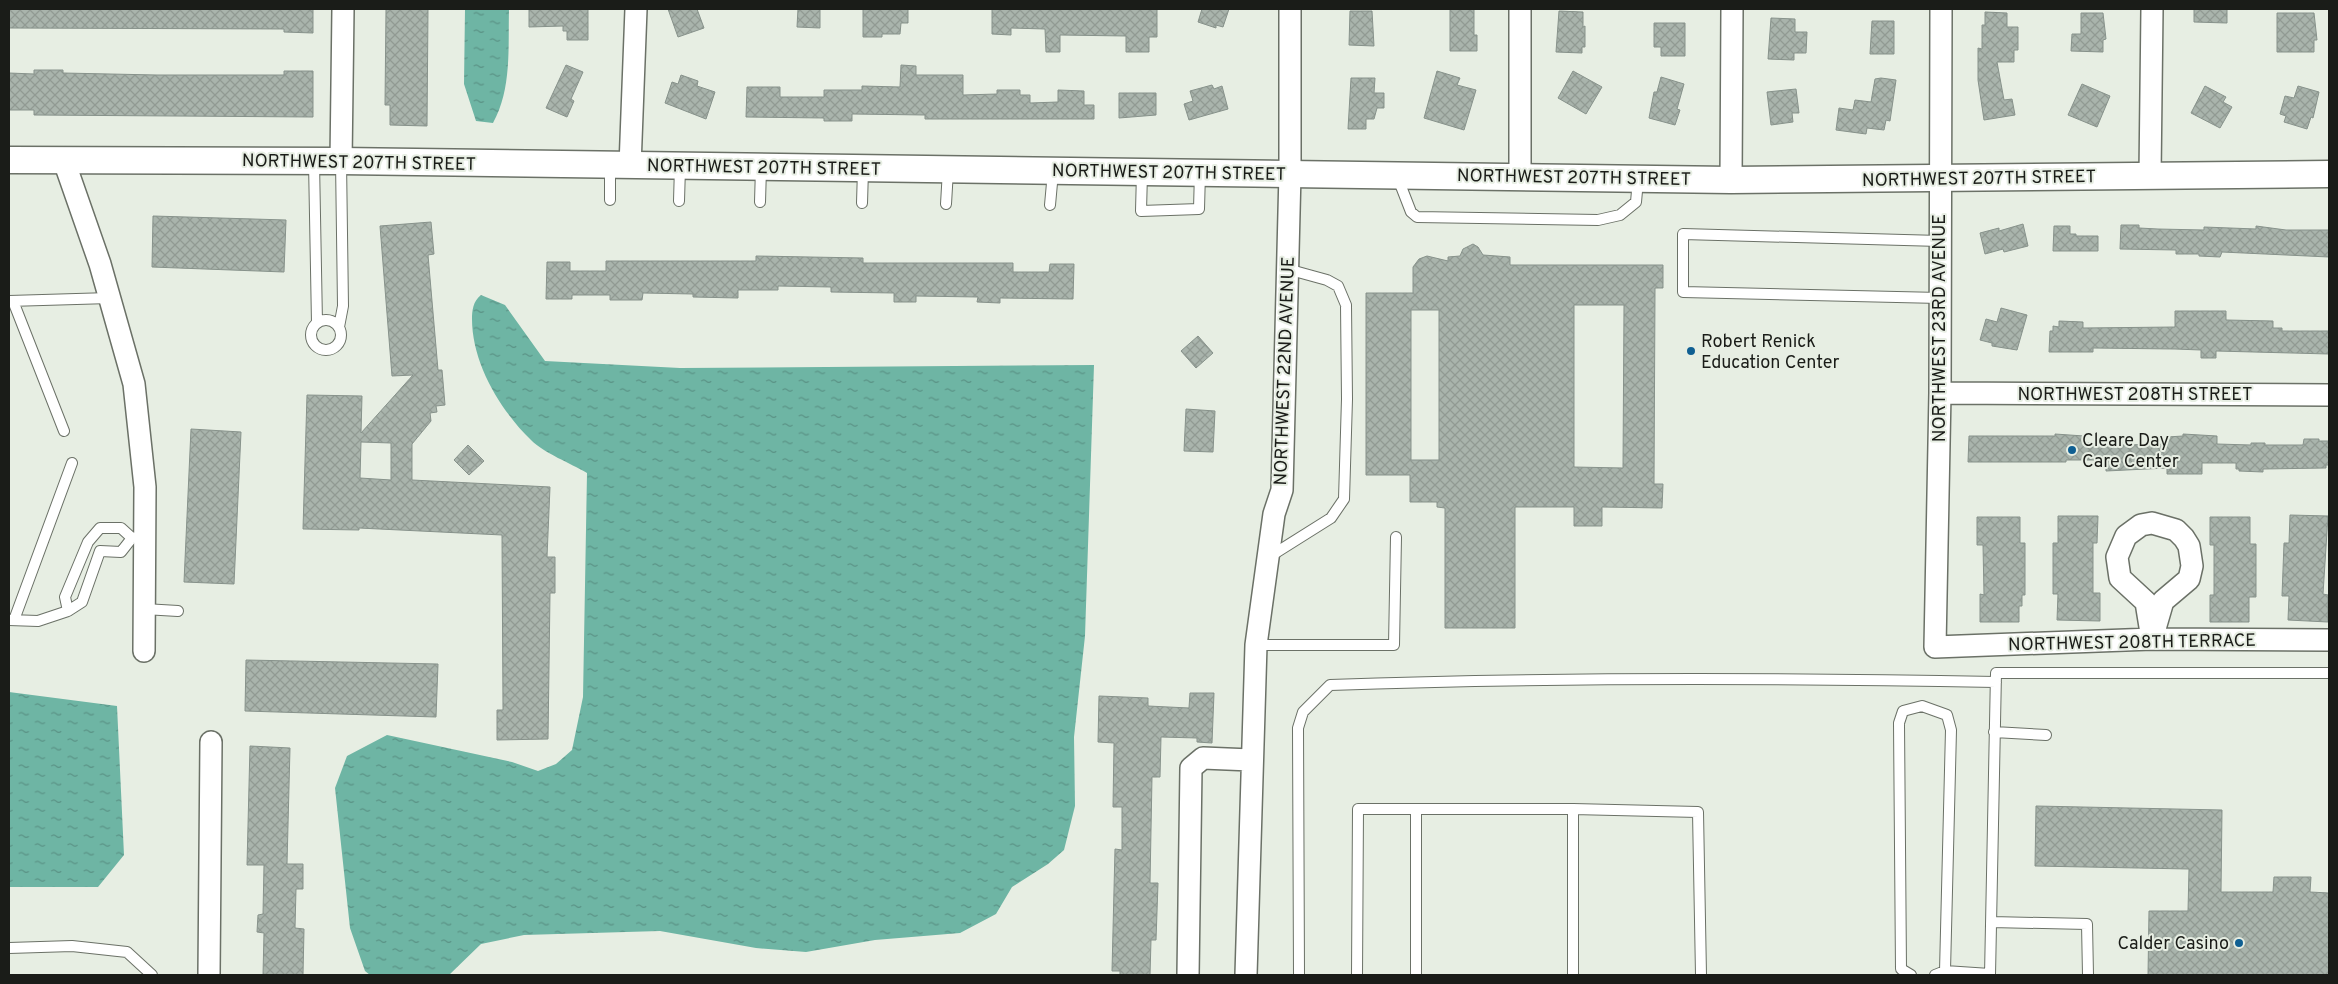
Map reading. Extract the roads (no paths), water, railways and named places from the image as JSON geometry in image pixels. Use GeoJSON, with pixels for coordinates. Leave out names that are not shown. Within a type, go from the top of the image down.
{"type":"FeatureCollection","features":[{"type":"Feature","properties":{"kind":"street"},"geometry":{"type":"LineString","coordinates":[[341,161],[343,9]]}},
{"type":"Feature","properties":{"kind":"street"},"geometry":{"type":"LineString","coordinates":[[620,166],[636,9]]}},
{"type":"Feature","properties":{"kind":"street","name":"NORTHWEST 22ND AVENUE"},"geometry":{"type":"LineString","coordinates":[[1246,975],[1251,760],[1256,645],[1274,514],[1282,490],[1290,173],[1290,9]]}},
{"type":"Feature","properties":{"kind":"street"},"geometry":{"type":"LineString","coordinates":[[1520,9],[1520,176]]}},
{"type":"Feature","properties":{"kind":"street"},"geometry":{"type":"LineString","coordinates":[[1731,180],[1732,9]]}},
{"type":"Feature","properties":{"kind":"street","name":"NORTHWEST 23RD AVENUE"},"geometry":{"type":"LineString","coordinates":[[1935,647],[1940,393],[1939,179],[1941,9]]}},
{"type":"Feature","properties":{"kind":"street"},"geometry":{"type":"LineString","coordinates":[[2150,175],[2152,9]]}},
{"type":"Feature","properties":{"kind":"street","name":"NORTHWEST 207TH STREET"},"geometry":{"type":"LineString","coordinates":[[9,160],[341,161],[1731,180],[2329,174]]}},
{"type":"Feature","properties":{"kind":"street"},"geometry":{"type":"LineString","coordinates":[[64,161],[100,264],[134,384],[145,487],[138,538],[144,609],[144,651]]}},
{"type":"Feature","properties":{"kind":"street","name":"NORTHWEST 208TH STREET"},"geometry":{"type":"LineString","coordinates":[[1940,393],[2329,395]]}},
{"type":"Feature","properties":{"kind":"street"},"geometry":{"type":"LineString","coordinates":[[2152,523],[2176,530],[2184,538],[2189,546],[2192,566],[2189,579],[2163,601],[2152,639],[2146,602],[2120,578],[2117,557],[2126,536],[2142,526],[2152,523]]}},
{"type":"Feature","properties":{"kind":"street","name":"NORTHWEST 208TH TERRACE"},"geometry":{"type":"LineString","coordinates":[[1935,647],[2152,639],[2329,640]]}},
{"type":"Feature","properties":{"kind":"street"},"geometry":{"type":"LineString","coordinates":[[209,975],[211,742]]}},
{"type":"Feature","properties":{"kind":"street"},"geometry":{"type":"LineString","coordinates":[[1188,975],[1191,768],[1204,758],[1251,760]]}},
{"type":"Feature","properties":{"kind":"lane"},"geometry":{"type":"LineString","coordinates":[[314,161],[317,323]]}},
{"type":"Feature","properties":{"kind":"lane"},"geometry":{"type":"LineString","coordinates":[[339,327],[327,320],[317,323],[311,336],[315,345],[323,350],[333,348],[340,342],[341,337],[339,327],[343,306],[341,161]]}},
{"type":"Feature","properties":{"kind":"lane"},"geometry":{"type":"LineString","coordinates":[[610,200],[620,166]]}},
{"type":"Feature","properties":{"kind":"lane"},"geometry":{"type":"LineString","coordinates":[[679,201],[680,166]]}},
{"type":"Feature","properties":{"kind":"lane"},"geometry":{"type":"LineString","coordinates":[[760,202],[761,168]]}},
{"type":"Feature","properties":{"kind":"lane"},"geometry":{"type":"LineString","coordinates":[[862,203],[863,169]]}},
{"type":"Feature","properties":{"kind":"lane"},"geometry":{"type":"LineString","coordinates":[[946,204],[948,169]]}},
{"type":"Feature","properties":{"kind":"lane"},"geometry":{"type":"LineString","coordinates":[[1050,205],[1053,171]]}},
{"type":"Feature","properties":{"kind":"lane"},"geometry":{"type":"LineString","coordinates":[[1142,172],[1141,210],[1199,210],[1200,172]]}},
{"type":"Feature","properties":{"kind":"lane"},"geometry":{"type":"LineString","coordinates":[[1397,175],[1411,212],[1417,217],[1427,218],[1598,220],[1620,215],[1636,202],[1638,179]]}},
{"type":"Feature","properties":{"kind":"lane"},"geometry":{"type":"LineString","coordinates":[[1940,241],[1683,234],[1683,292],[1940,298]]}},
{"type":"Feature","properties":{"kind":"lane"},"geometry":{"type":"LineString","coordinates":[[1268,558],[1330,518],[1344,499],[1347,399],[1346,305],[1338,286],[1327,280],[1287,269]]}},
{"type":"Feature","properties":{"kind":"lane"},"geometry":{"type":"LineString","coordinates":[[64,431],[11,301],[110,298]]}},
{"type":"Feature","properties":{"kind":"lane"},"geometry":{"type":"LineString","coordinates":[[72,463],[11,620],[38,621],[68,611],[82,602],[100,551]]}},
{"type":"Feature","properties":{"kind":"lane"},"geometry":{"type":"LineString","coordinates":[[68,611],[65,597],[88,542],[100,528],[121,528],[138,538],[121,552],[100,551],[88,542]]}},
{"type":"Feature","properties":{"kind":"lane"},"geometry":{"type":"LineString","coordinates":[[1256,645],[1394,645],[1396,537]]}},
{"type":"Feature","properties":{"kind":"lane"},"geometry":{"type":"LineString","coordinates":[[144,609],[178,611]]}},
{"type":"Feature","properties":{"kind":"lane"},"geometry":{"type":"LineString","coordinates":[[1935,975],[1945,971],[1990,975],[1996,673],[2329,674]]}},
{"type":"Feature","properties":{"kind":"lane"},"geometry":{"type":"LineString","coordinates":[[1299,975],[1298,728],[1303,712],[1330,685],[1443,681],[1581,680],[1996,682]]}},
{"type":"Feature","properties":{"kind":"lane"},"geometry":{"type":"LineString","coordinates":[[1911,975],[1901,968],[1900,724],[1903,711],[1922,706],[1947,715],[1951,730],[1945,971]]}},
{"type":"Feature","properties":{"kind":"lane"},"geometry":{"type":"LineString","coordinates":[[1994,732],[2046,735]]}},
{"type":"Feature","properties":{"kind":"lane"},"geometry":{"type":"LineString","coordinates":[[1357,975],[1358,809],[1573,809],[1698,812],[1701,975]]}},
{"type":"Feature","properties":{"kind":"lane"},"geometry":{"type":"LineString","coordinates":[[1416,809],[1416,975]]}},
{"type":"Feature","properties":{"kind":"lane"},"geometry":{"type":"LineString","coordinates":[[1573,809],[1573,975]]}},
{"type":"Feature","properties":{"kind":"lane"},"geometry":{"type":"LineString","coordinates":[[1991,922],[2087,924],[2088,975]]}},
{"type":"Feature","properties":{"kind":"lane"},"geometry":{"type":"LineString","coordinates":[[9,948],[72,946],[126,952],[152,975]]}},
{"type":"Feature","properties":{"kind":"water"},"geometry":{"type":"Polygon","coordinates":[[[465,9],[509,9],[508,68],[503,96],[493,123],[476,121],[464,84],[465,9]]]}},
{"type":"Feature","properties":{"kind":"water"},"geometry":{"type":"Polygon","coordinates":[[[481,295],[505,305],[545,361],[680,368],[1094,365],[1085,636],[1074,737],[1075,806],[1064,850],[1048,864],[1012,887],[996,914],[960,933],[875,940],[806,952],[756,948],[660,931],[524,935],[481,944],[449,975],[370,975],[365,971],[350,928],[335,788],[347,756],[387,735],[512,762],[538,771],[556,764],[572,750],[583,697],[587,473],[536,445],[509,415],[490,385],[482,369],[473,336],[473,309],[476,300],[481,295]]]}},
{"type":"Feature","properties":{"kind":"water"},"geometry":{"type":"Polygon","coordinates":[[[9,692],[117,706],[124,855],[98,887],[9,887],[9,692]]]}},
{"type":"Feature","properties":{"kind":"place","name":"Robert Renick Education Center"},"geometry":{"type":"Point","coordinates":[1691,351]}},
{"type":"Feature","properties":{"kind":"place","name":"Cleare Day Care Center"},"geometry":{"type":"Point","coordinates":[2072,450]}},
{"type":"Feature","properties":{"kind":"place","name":"Calder Casino"},"geometry":{"type":"Point","coordinates":[2239,943]}}]}
